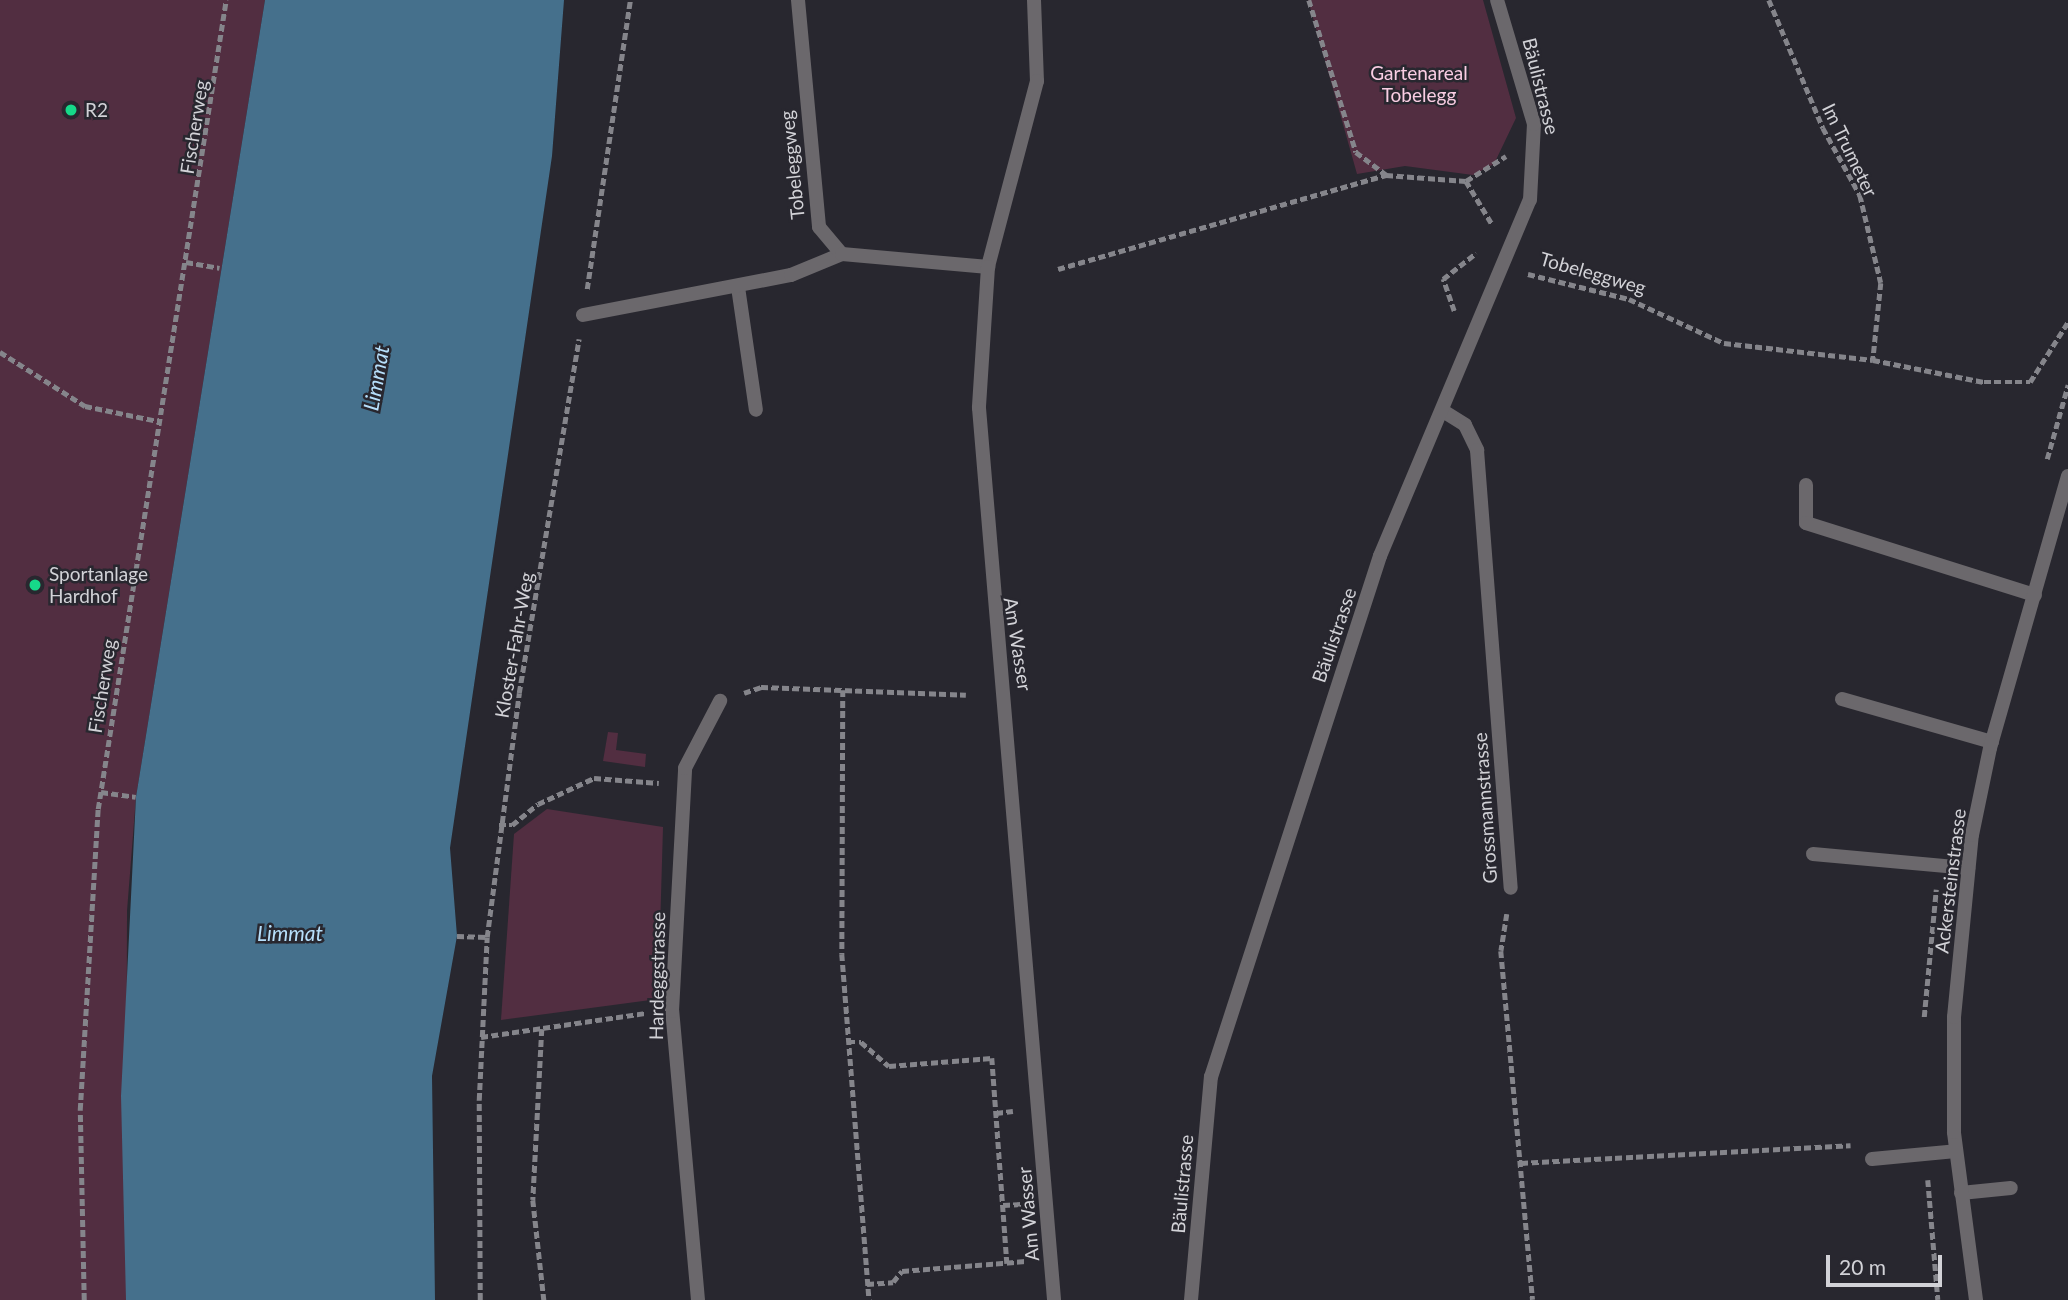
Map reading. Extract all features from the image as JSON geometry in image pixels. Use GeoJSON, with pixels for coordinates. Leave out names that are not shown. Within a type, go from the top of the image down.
{"type":"FeatureCollection","features":[{"type":"Feature","properties":{"kind":"street","name":"Tobeleggweg"},"geometry":{"type":"LineString","coordinates":[[798,0],[811,195],[819,227],[842,254]]}},
{"type":"Feature","properties":{"kind":"street","name":"Am Wasser"},"geometry":{"type":"LineString","coordinates":[[1034,0],[1037,81],[988,267],[982,493],[996,650],[1007,694],[1054,1300]]}},
{"type":"Feature","properties":{"kind":"street","name":"Bäulistrasse"},"geometry":{"type":"LineString","coordinates":[[1191,1300],[1211,1077],[1380,556],[1514,244],[1537,156],[1528,97],[1497,0]]}},
{"type":"Feature","properties":{"kind":"street"},"geometry":{"type":"LineString","coordinates":[[583,315],[738,287],[821,267],[842,254],[988,267]]}},
{"type":"Feature","properties":{"kind":"street"},"geometry":{"type":"LineString","coordinates":[[738,287],[755,410]]}},
{"type":"Feature","properties":{"kind":"street","name":"Grossmannstrasse"},"geometry":{"type":"LineString","coordinates":[[1443,411],[1465,425],[1477,450],[1511,888]]}},
{"type":"Feature","properties":{"kind":"street","name":"Ackersteinstrasse"},"geometry":{"type":"LineString","coordinates":[[1976,1300],[1956,1151],[1954,1017],[1968,868],[1992,742],[2068,476]]}},
{"type":"Feature","properties":{"kind":"street"},"geometry":{"type":"LineString","coordinates":[[1807,485],[1806,523],[2035,595]]}},
{"type":"Feature","properties":{"kind":"street"},"geometry":{"type":"LineString","coordinates":[[1842,699],[1992,742]]}},
{"type":"Feature","properties":{"kind":"street","name":"Hardeggstrasse"},"geometry":{"type":"LineString","coordinates":[[698,1300],[672,1011],[685,768],[720,701]]}},
{"type":"Feature","properties":{"kind":"street"},"geometry":{"type":"LineString","coordinates":[[1814,854],[1968,868]]}},
{"type":"Feature","properties":{"kind":"street"},"geometry":{"type":"LineString","coordinates":[[1872,1159],[1956,1151]]}},
{"type":"Feature","properties":{"kind":"street"},"geometry":{"type":"LineString","coordinates":[[1961,1193],[2011,1188]]}},
{"type":"Feature","properties":{"kind":"path","name":"Fischerweg"},"geometry":{"type":"LineString","coordinates":[[84,1300],[80,1110],[101,792],[226,0]]}},
{"type":"Feature","properties":{"kind":"path","name":"Kloster-Fahr-Weg"},"geometry":{"type":"LineString","coordinates":[[480,1300],[481,1037],[487,937],[499,825],[583,315],[630,0]]}},
{"type":"Feature","properties":{"kind":"path"},"geometry":{"type":"LineString","coordinates":[[1309,0],[1356,152],[1386,175]]}},
{"type":"Feature","properties":{"kind":"path","name":"Im Trumeter"},"geometry":{"type":"LineString","coordinates":[[1769,0],[1823,128],[1860,195],[1881,284],[1873,360]]}},
{"type":"Feature","properties":{"kind":"path"},"geometry":{"type":"LineString","coordinates":[[1058,269],[1386,175],[1466,181],[1498,165],[1511,149]]}},
{"type":"Feature","properties":{"kind":"path","name":"Tobeleggweg"},"geometry":{"type":"LineString","coordinates":[[1466,181],[1499,235],[1532,250],[1523,273],[1629,299],[1724,343],[1873,360],[1984,382],[2029,382],[2068,322]]}},
{"type":"Feature","properties":{"kind":"path"},"geometry":{"type":"LineString","coordinates":[[186,262],[219,268]]}},
{"type":"Feature","properties":{"kind":"path"},"geometry":{"type":"LineString","coordinates":[[0,352],[85,406],[158,421]]}},
{"type":"Feature","properties":{"kind":"path"},"geometry":{"type":"LineString","coordinates":[[720,701],[761,687],[965,695]]}},
{"type":"Feature","properties":{"kind":"path"},"geometry":{"type":"LineString","coordinates":[[843,690],[848,1042],[869,1300]]}},
{"type":"Feature","properties":{"kind":"path"},"geometry":{"type":"LineString","coordinates":[[499,825],[512,825],[538,804],[594,778],[667,783]]}},
{"type":"Feature","properties":{"kind":"path"},"geometry":{"type":"LineString","coordinates":[[101,792],[136,797]]}},
{"type":"Feature","properties":{"kind":"path","name":"Grossmannstrasse"},"geometry":{"type":"LineString","coordinates":[[1511,888],[1501,951],[1533,1300]]}},
{"type":"Feature","properties":{"kind":"path"},"geometry":{"type":"LineString","coordinates":[[457,936],[487,937]]}},
{"type":"Feature","properties":{"kind":"path"},"geometry":{"type":"LineString","coordinates":[[481,1037],[658,1011]]}},
{"type":"Feature","properties":{"kind":"path"},"geometry":{"type":"LineString","coordinates":[[542,1029],[533,1200],[544,1300]]}},
{"type":"Feature","properties":{"kind":"path"},"geometry":{"type":"LineString","coordinates":[[848,1042],[861,1042],[888,1066],[992,1058],[1007,1263]]}},
{"type":"Feature","properties":{"kind":"path"},"geometry":{"type":"LineString","coordinates":[[996,1112],[1007,1112]]}},
{"type":"Feature","properties":{"kind":"path"},"geometry":{"type":"LineString","coordinates":[[1521,1163],[1855,1144]]}},
{"type":"Feature","properties":{"kind":"path"},"geometry":{"type":"LineString","coordinates":[[1003,1205],[1013,1204]]}},
{"type":"Feature","properties":{"kind":"path"},"geometry":{"type":"LineString","coordinates":[[867,1284],[893,1282],[902,1271],[1017,1262]]}},
{"type":"Feature","properties":{"kind":"green space"},"geometry":{"type":"Polygon","coordinates":[[[0,0],[265,0],[136,797],[127,911],[126,1300],[0,1300],[0,0]]]}},
{"type":"Feature","properties":{"kind":"green space","name":"Gartenareal Tobelegg"},"geometry":{"type":"Polygon","coordinates":[[[1308,0],[1483,0],[1516,118],[1494,164],[1473,175],[1405,166],[1357,174],[1308,0]]]}},
{"type":"Feature","properties":{"kind":"green space"},"geometry":{"type":"Polygon","coordinates":[[[608,732],[618,733],[616,750],[646,754],[645,767],[603,761],[608,732]]]}},
{"type":"Feature","properties":{"kind":"green space"},"geometry":{"type":"Polygon","coordinates":[[[547,809],[663,827],[658,999],[501,1020],[514,834],[547,809]]]}},
{"type":"Feature","properties":{"kind":"water","name":"Limmat"},"geometry":{"type":"Polygon","coordinates":[[[265,0],[564,0],[552,156],[450,848],[457,936],[432,1076],[435,1300],[126,1300],[121,1096],[136,797],[265,0]]]}},
{"type":"Feature","properties":{"kind":"place","name":"R2"},"geometry":{"type":"Point","coordinates":[71,110]}},
{"type":"Feature","properties":{"kind":"place","name":"Sportanlage Hardhof"},"geometry":{"type":"Point","coordinates":[35,585]}}]}
